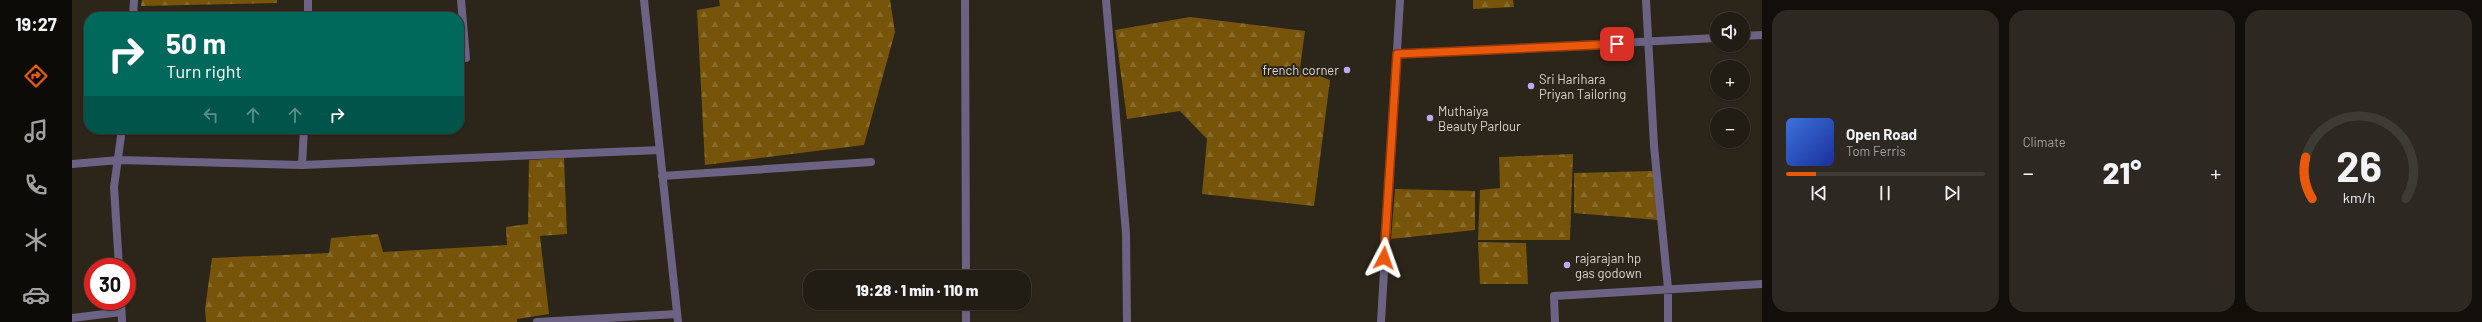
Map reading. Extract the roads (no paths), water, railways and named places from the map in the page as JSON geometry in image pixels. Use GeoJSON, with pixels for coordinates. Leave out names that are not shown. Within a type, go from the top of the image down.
{"type":"FeatureCollection","features":[{"type":"Feature","properties":{"kind":"street"},"geometry":{"type":"LineString","coordinates":[[133,12],[134,0]]}},
{"type":"Feature","properties":{"kind":"street"},"geometry":{"type":"LineString","coordinates":[[308,0],[308,12]]}},
{"type":"Feature","properties":{"kind":"street"},"geometry":{"type":"LineString","coordinates":[[461,0],[462,12]]}},
{"type":"Feature","properties":{"kind":"street"},"geometry":{"type":"LineString","coordinates":[[537,322],[677,318],[644,0]]}},
{"type":"Feature","properties":{"kind":"street"},"geometry":{"type":"LineString","coordinates":[[965,0],[966,270]]}},
{"type":"Feature","properties":{"kind":"street"},"geometry":{"type":"LineString","coordinates":[[1106,0],[1126,232],[1128,322]]}},
{"type":"Feature","properties":{"kind":"street"},"geometry":{"type":"LineString","coordinates":[[1380,322],[1400,0]]}},
{"type":"Feature","properties":{"kind":"street"},"geometry":{"type":"LineString","coordinates":[[1646,0],[1654,146],[1668,288],[1668,322]]}},
{"type":"Feature","properties":{"kind":"street"},"geometry":{"type":"LineString","coordinates":[[464,35],[466,58]]}},
{"type":"Feature","properties":{"kind":"street"},"geometry":{"type":"LineString","coordinates":[[1750,36],[1762,35]]}},
{"type":"Feature","properties":{"kind":"street"},"geometry":{"type":"LineString","coordinates":[[1397,54],[1648,43],[1710,39]]}},
{"type":"Feature","properties":{"kind":"street"},"geometry":{"type":"LineString","coordinates":[[118,258],[114,187],[122,134]]}},
{"type":"Feature","properties":{"kind":"street"},"geometry":{"type":"LineString","coordinates":[[302,164],[304,134]]}},
{"type":"Feature","properties":{"kind":"street"},"geometry":{"type":"LineString","coordinates":[[72,164],[119,160],[302,164],[660,150]]}},
{"type":"Feature","properties":{"kind":"street"},"geometry":{"type":"LineString","coordinates":[[662,176],[871,162]]}},
{"type":"Feature","properties":{"kind":"street"},"geometry":{"type":"LineString","coordinates":[[1555,322],[1554,296],[1668,288],[1762,284]]}},
{"type":"Feature","properties":{"kind":"street"},"geometry":{"type":"LineString","coordinates":[[966,310],[966,322]]}},
{"type":"Feature","properties":{"kind":"street"},"geometry":{"type":"LineString","coordinates":[[72,318],[121,312],[122,322]]}},
{"type":"Feature","properties":{"kind":"place","name":"french corner"},"geometry":{"type":"Point","coordinates":[1347,70]}},
{"type":"Feature","properties":{"kind":"place","name":"Sri Harihara Priyan Tailoring"},"geometry":{"type":"Point","coordinates":[1531,86]}},
{"type":"Feature","properties":{"kind":"place","name":"Muthaiya Beauty Parlour"},"geometry":{"type":"Point","coordinates":[1430,118]}},
{"type":"Feature","properties":{"kind":"place","name":"rajarajan hp gas godown"},"geometry":{"type":"Point","coordinates":[1567,265]}}]}
